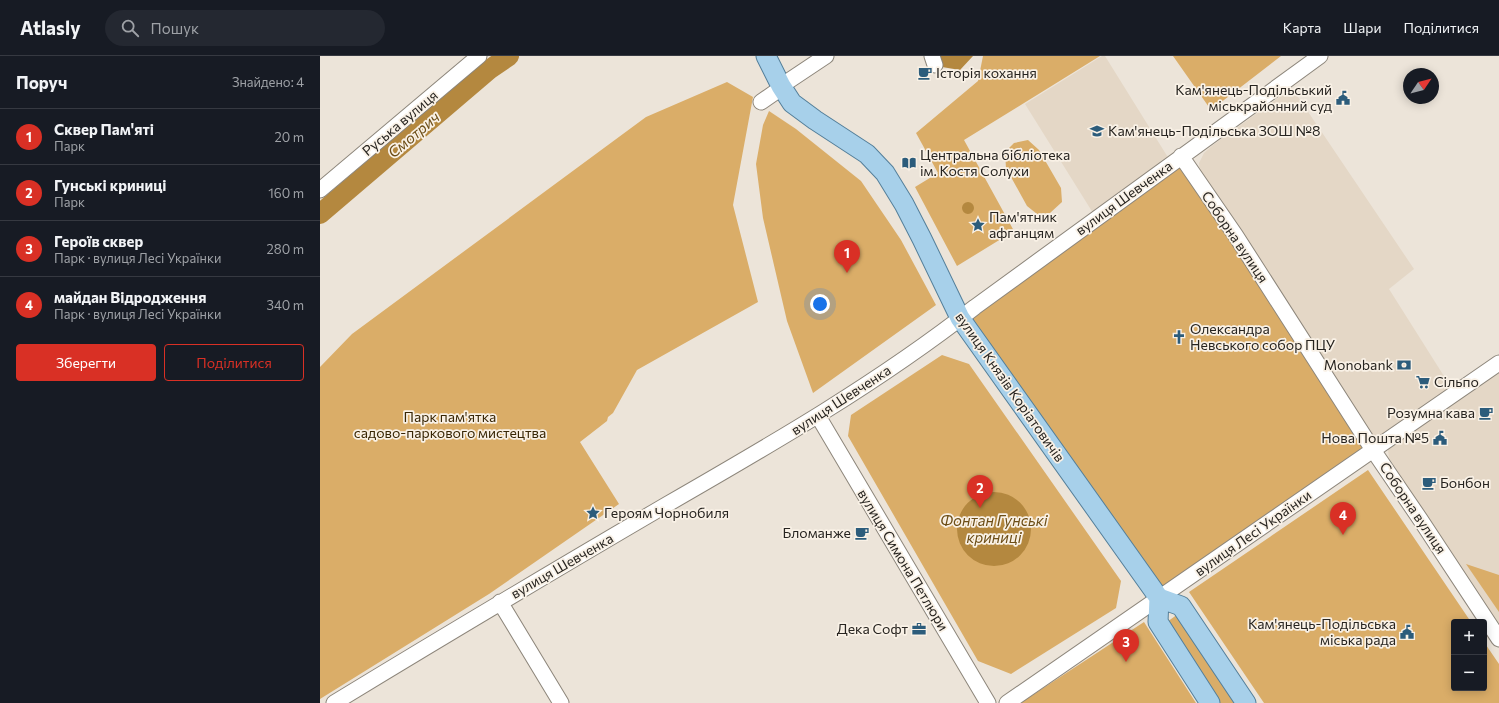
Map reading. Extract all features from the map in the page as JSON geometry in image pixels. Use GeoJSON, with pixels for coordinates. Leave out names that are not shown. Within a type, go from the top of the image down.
{"type":"FeatureCollection","features":[{"type":"Feature","properties":{"kind":"main road","name":"вулиця Князів Коріатовичів"},"geometry":{"type":"LineString","coordinates":[[774,76],[792,103],[867,154],[885,173],[904,204],[960,318],[1159,598]]}},
{"type":"Feature","properties":{"kind":"main road"},"geometry":{"type":"LineString","coordinates":[[1210,703],[1158,622],[1159,598],[1181,606],[1246,703]]}},
{"type":"Feature","properties":{"kind":"street","name":"Руська вулиця"},"geometry":{"type":"LineString","coordinates":[[320,190],[479,56]]}},
{"type":"Feature","properties":{"kind":"street"},"geometry":{"type":"LineString","coordinates":[[760,102],[774,76],[826,56]]}},
{"type":"Feature","properties":{"kind":"street","name":"вулиця Шевченка"},"geometry":{"type":"LineString","coordinates":[[334,703],[500,602],[818,416],[947,329],[1181,156],[1320,56]]}},
{"type":"Feature","properties":{"kind":"street","name":"Соборна вулиця"},"geometry":{"type":"LineString","coordinates":[[1181,156],[1236,236],[1373,450],[1420,518],[1499,639]]}},
{"type":"Feature","properties":{"kind":"street","name":"вулиця Лесі Українки"},"geometry":{"type":"LineString","coordinates":[[1007,703],[1499,364]]}},
{"type":"Feature","properties":{"kind":"street","name":"вулиця Симона Петлюри"},"geometry":{"type":"LineString","coordinates":[[818,416],[988,703]]}},
{"type":"Feature","properties":{"kind":"street"},"geometry":{"type":"LineString","coordinates":[[500,602],[561,703]]}},
{"type":"Feature","properties":{"kind":"shaded area","name":"Кам'янець-Подільська ЗОШ №8"},"geometry":{"type":"Polygon","coordinates":[[[1102,56],[1105,56],[1169,159],[1093,213],[1025,104],[1102,56]]]}},
{"type":"Feature","properties":{"kind":"shaded area"},"geometry":{"type":"Polygon","coordinates":[[[1292,88],[1414,269],[1389,289],[1454,392],[1384,438],[1376,437],[1368,431],[1200,173],[1199,163],[1204,153],[1292,88]]]}},
{"type":"Feature","properties":{"kind":"shaded area"},"geometry":{"type":"Polygon","coordinates":[[[1499,373],[1499,628],[1446,549],[1389,458],[1388,450],[1391,445],[1499,373]]]}},
{"type":"Feature","properties":{"kind":"green space"},"geometry":{"type":"Polygon","coordinates":[[[983,56],[1100,56],[964,140],[1014,231],[957,266],[915,187],[938,173],[916,133],[978,81],[983,56]]]}},
{"type":"Feature","properties":{"kind":"green space"},"geometry":{"type":"Polygon","coordinates":[[[1173,56],[1281,56],[1211,110],[1173,56]]]}},
{"type":"Feature","properties":{"kind":"green space","name":"Парк пам'ятка садово-паркового мистецтва"},"geometry":{"type":"Polygon","coordinates":[[[727,82],[753,97],[733,205],[758,302],[637,370],[607,421],[580,442],[619,504],[489,594],[320,699],[320,367],[352,334],[646,117],[727,82]]]}},
{"type":"Feature","properties":{"kind":"green space"},"geometry":{"type":"Polygon","coordinates":[[[769,111],[796,129],[861,181],[901,240],[936,305],[813,393],[787,321],[763,218],[756,164],[763,125],[769,111]]]}},
{"type":"Feature","properties":{"kind":"green space"},"geometry":{"type":"Polygon","coordinates":[[[1028,140],[1039,150],[1061,188],[1062,202],[1050,213],[1037,214],[1027,206],[1006,168],[1005,152],[1014,143],[1028,140]]]}},
{"type":"Feature","properties":{"kind":"green space"},"geometry":{"type":"Polygon","coordinates":[[[1181,156],[1373,450],[1159,598],[960,318],[1181,156]]]}},
{"type":"Feature","properties":{"kind":"green space"},"geometry":{"type":"Polygon","coordinates":[[[942,355],[969,364],[1121,581],[1116,608],[1011,674],[978,661],[848,436],[851,415],[942,355]]]}},
{"type":"Feature","properties":{"kind":"green space"},"geometry":{"type":"Polygon","coordinates":[[[1368,470],[1469,619],[1451,619],[1451,691],[1487,691],[1487,646],[1499,664],[1499,703],[1264,703],[1189,592],[1368,470]]]}},
{"type":"Feature","properties":{"kind":"green space"},"geometry":{"type":"Polygon","coordinates":[[[1466,564],[1499,575],[1499,612],[1466,564]]]}},
{"type":"Feature","properties":{"kind":"green space"},"geometry":{"type":"Polygon","coordinates":[[[1178,614],[1239,703],[1219,703],[1167,622],[1178,614]]]}},
{"type":"Feature","properties":{"kind":"green space"},"geometry":{"type":"Polygon","coordinates":[[[1144,622],[1196,703],[1022,703],[1022,702],[1144,622]]]}},
{"type":"Feature","properties":{"kind":"water"},"geometry":{"type":"Polygon","coordinates":[[[937,56],[973,56],[960,70],[942,67],[937,56]]]}},
{"type":"Feature","properties":{"kind":"water"},"geometry":{"type":"Polygon","coordinates":[[[966,202],[970,202],[974,208],[970,214],[966,214],[962,210],[962,206],[966,202]]]}},
{"type":"Feature","properties":{"kind":"water","name":"Фонтан Гунські криниці"},"geometry":{"type":"Polygon","coordinates":[[[994,492],[1008,495],[1020,503],[1028,515],[1031,529],[1028,543],[1020,555],[1008,563],[994,566],[980,563],[968,555],[960,543],[957,529],[960,515],[968,503],[980,495],[994,492]]]}},
{"type":"Feature","properties":{"kind":"waterway","name":"Смотрич"},"geometry":{"type":"LineString","coordinates":[[320,214],[490,69],[509,56]]}},
{"type":"Feature","properties":{"kind":"place","name":"Історія кохання"},"geometry":{"type":"Point","coordinates":[925,73]}},
{"type":"Feature","properties":{"kind":"place","name":"Кам'янець-Подільський міськрайонний суд"},"geometry":{"type":"Point","coordinates":[1343,98]}},
{"type":"Feature","properties":{"kind":"place","name":"Кам'янець-Подільська ЗОШ №8"},"geometry":{"type":"Point","coordinates":[1097,131]}},
{"type":"Feature","properties":{"kind":"place","name":"Центральна бібліотека ім. Костя Солухи"},"geometry":{"type":"Point","coordinates":[909,163]}},
{"type":"Feature","properties":{"kind":"place","name":"Пам'ятник афганцям"},"geometry":{"type":"Point","coordinates":[978,225]}},
{"type":"Feature","properties":{"kind":"place","name":"Сквер Пам'яті"},"geometry":{"type":"Point","coordinates":[847,273]}},
{"type":"Feature","properties":{"kind":"place","name":"Олександра Невського собор ПЦУ"},"geometry":{"type":"Point","coordinates":[1179,337]}},
{"type":"Feature","properties":{"kind":"place","name":"Monobank"},"geometry":{"type":"Point","coordinates":[1404,365]}},
{"type":"Feature","properties":{"kind":"place","name":"Сільпо"},"geometry":{"type":"Point","coordinates":[1423,382]}},
{"type":"Feature","properties":{"kind":"place","name":"Розумна кава"},"geometry":{"type":"Point","coordinates":[1486,413]}},
{"type":"Feature","properties":{"kind":"place","name":"Нова Пошта №5"},"geometry":{"type":"Point","coordinates":[1440,438]}},
{"type":"Feature","properties":{"kind":"place","name":"Бонбон"},"geometry":{"type":"Point","coordinates":[1429,483]}},
{"type":"Feature","properties":{"kind":"place","name":"Гунські криниці"},"geometry":{"type":"Point","coordinates":[980,508]}},
{"type":"Feature","properties":{"kind":"place","name":"Героям Чорнобиля"},"geometry":{"type":"Point","coordinates":[593,513]}},
{"type":"Feature","properties":{"kind":"place","name":"Бломанже"},"geometry":{"type":"Point","coordinates":[862,533]}},
{"type":"Feature","properties":{"kind":"place","name":"майдан Відродження"},"geometry":{"type":"Point","coordinates":[1343,535]}},
{"type":"Feature","properties":{"kind":"place","name":"Дека Софт"},"geometry":{"type":"Point","coordinates":[919,629]}},
{"type":"Feature","properties":{"kind":"place","name":"Кам'янець-Подільська міська рада"},"geometry":{"type":"Point","coordinates":[1407,632]}},
{"type":"Feature","properties":{"kind":"place","name":"Героїв сквер"},"geometry":{"type":"Point","coordinates":[1126,662]}}]}
